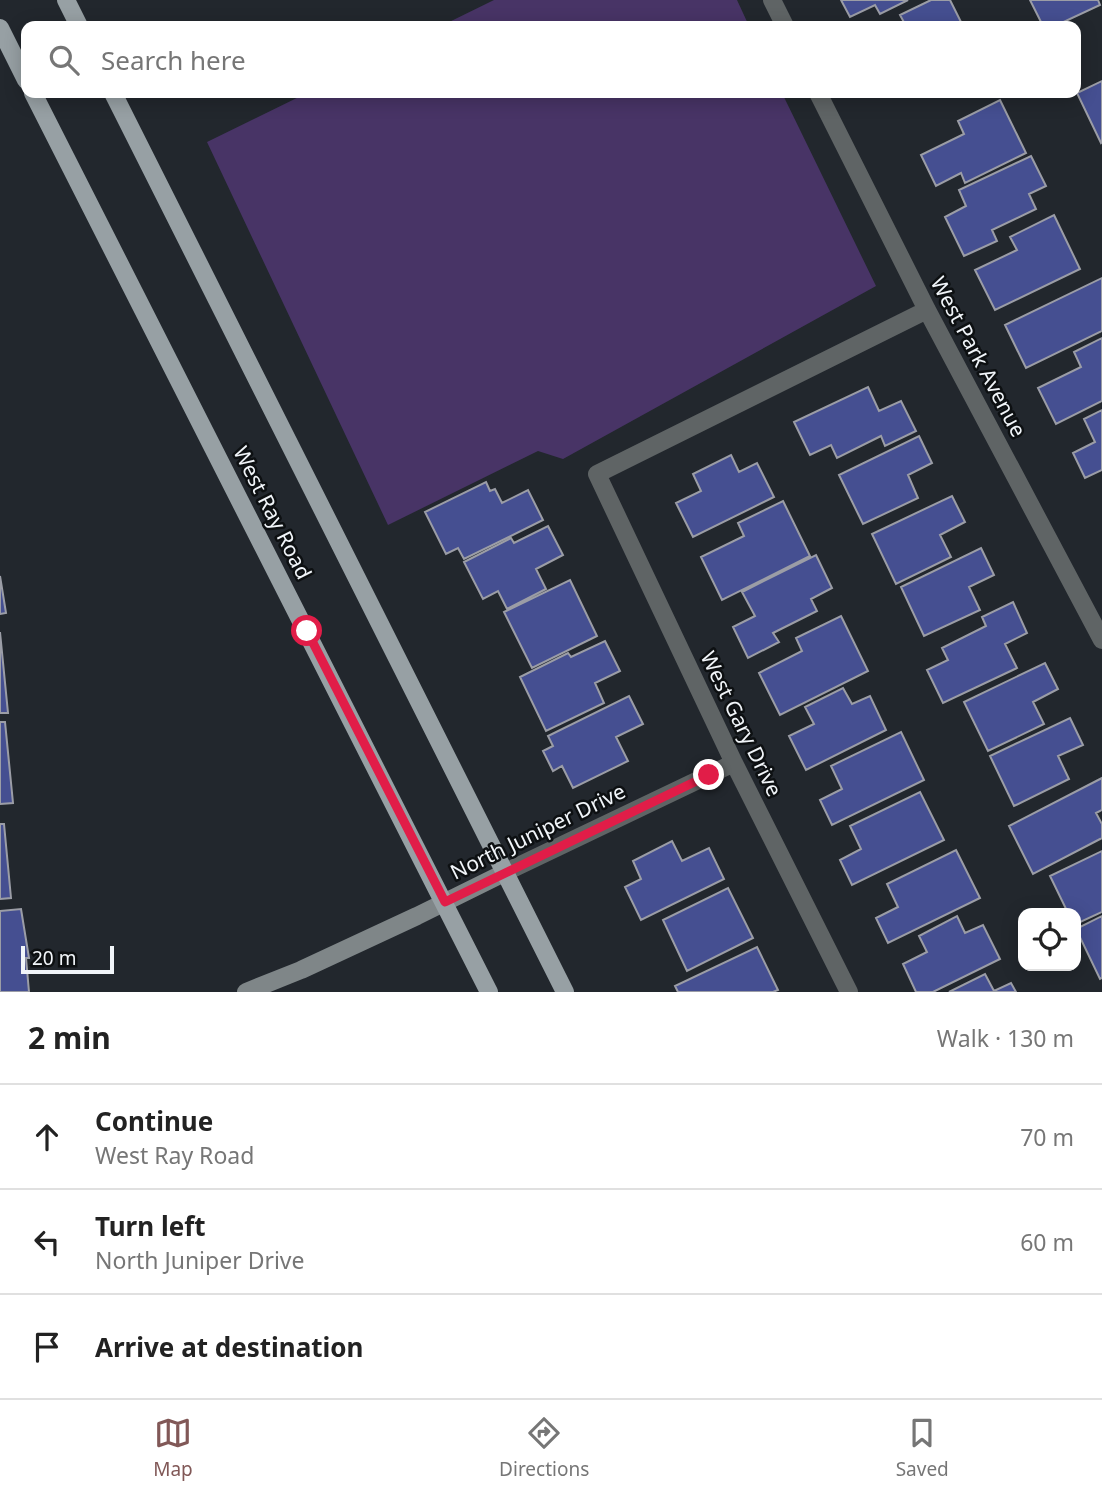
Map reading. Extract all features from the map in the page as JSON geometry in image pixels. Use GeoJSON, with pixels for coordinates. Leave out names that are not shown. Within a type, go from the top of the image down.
{"type":"FeatureCollection","features":[{"type":"Feature","properties":{"kind":"main road"},"geometry":{"type":"LineString","coordinates":[[66,0],[76,21]]}},
{"type":"Feature","properties":{"kind":"main road"},"geometry":{"type":"LineString","coordinates":[[0,28],[21,69]]}},
{"type":"Feature","properties":{"kind":"main road","name":"West Ray Road"},"geometry":{"type":"LineString","coordinates":[[36,98],[489,992]]}},
{"type":"Feature","properties":{"kind":"main road"},"geometry":{"type":"LineString","coordinates":[[116,98],[565,992]]}},
{"type":"Feature","properties":{"kind":"street"},"geometry":{"type":"LineString","coordinates":[[772,0],[782,21]]}},
{"type":"Feature","properties":{"kind":"street","name":"West Park Avenue"},"geometry":{"type":"LineString","coordinates":[[821,98],[927,310],[1102,640]]}},
{"type":"Feature","properties":{"kind":"street","name":"West Gary Drive"},"geometry":{"type":"LineString","coordinates":[[849,992],[733,763],[597,474],[927,310]]}},
{"type":"Feature","properties":{"kind":"street","name":"North Juniper Drive"},"geometry":{"type":"LineString","coordinates":[[246,992],[300,970],[445,902],[733,763]]}},
{"type":"Feature","properties":{"kind":"shaded area"},"geometry":{"type":"Polygon","coordinates":[[[494,0],[737,0],[747,21],[451,21],[494,0]]]}},
{"type":"Feature","properties":{"kind":"shaded area"},"geometry":{"type":"Polygon","coordinates":[[[297,98],[784,98],[876,286],[563,459],[538,451],[388,525],[207,142],[297,98]]]}},
{"type":"Feature","properties":{"kind":"building"},"geometry":{"type":"Polygon","coordinates":[[[841,0],[908,0],[880,14],[875,5],[850,17],[841,0]]]}},
{"type":"Feature","properties":{"kind":"building"},"geometry":{"type":"Polygon","coordinates":[[[931,0],[950,0],[960,21],[903,21],[900,15],[931,0]]]}},
{"type":"Feature","properties":{"kind":"building"},"geometry":{"type":"Polygon","coordinates":[[[1030,0],[1098,0],[1100,5],[1066,21],[1040,21],[1030,0]]]}},
{"type":"Feature","properties":{"kind":"building"},"geometry":{"type":"Polygon","coordinates":[[[1102,81],[1101,143],[1079,98],[1081,91],[1102,81]]]}},
{"type":"Feature","properties":{"kind":"building"},"geometry":{"type":"Polygon","coordinates":[[[1000,100],[1026,153],[965,183],[961,173],[936,186],[921,155],[964,134],[958,121],[1000,100]]]}},
{"type":"Feature","properties":{"kind":"building"},"geometry":{"type":"Polygon","coordinates":[[[1031,156],[1046,186],[1029,194],[1036,209],[992,230],[997,241],[964,256],[945,217],[966,206],[959,190],[1031,156]]]}},
{"type":"Feature","properties":{"kind":"building"},"geometry":{"type":"Polygon","coordinates":[[[1054,215],[1080,269],[995,310],[975,270],[1017,250],[1010,237],[1054,215]]]}},
{"type":"Feature","properties":{"kind":"building"},"geometry":{"type":"Polygon","coordinates":[[[1102,278],[1102,331],[1026,368],[1005,325],[1102,278]]]}},
{"type":"Feature","properties":{"kind":"building"},"geometry":{"type":"Polygon","coordinates":[[[1102,338],[1102,401],[1056,424],[1038,388],[1081,367],[1074,352],[1102,338]]]}},
{"type":"Feature","properties":{"kind":"building"},"geometry":{"type":"Polygon","coordinates":[[[868,387],[879,411],[901,401],[916,431],[885,446],[881,436],[837,458],[831,445],[810,455],[794,422],[868,387]]]}},
{"type":"Feature","properties":{"kind":"building"},"geometry":{"type":"Polygon","coordinates":[[[1102,410],[1102,470],[1085,478],[1073,453],[1095,442],[1084,419],[1102,410]]]}},
{"type":"Feature","properties":{"kind":"building"},"geometry":{"type":"Polygon","coordinates":[[[919,436],[932,463],[908,475],[918,498],[863,524],[839,475],[919,436]]]}},
{"type":"Feature","properties":{"kind":"building"},"geometry":{"type":"Polygon","coordinates":[[[731,455],[739,472],[757,463],[774,497],[693,537],[676,503],[701,491],[693,474],[731,455]]]}},
{"type":"Feature","properties":{"kind":"building"},"geometry":{"type":"Polygon","coordinates":[[[486,482],[490,491],[495,489],[502,503],[528,490],[543,520],[464,559],[458,548],[446,554],[425,512],[486,482]]]}},
{"type":"Feature","properties":{"kind":"building"},"geometry":{"type":"Polygon","coordinates":[[[952,496],[965,522],[940,535],[951,557],[896,584],[872,534],[952,496]]]}},
{"type":"Feature","properties":{"kind":"building"},"geometry":{"type":"Polygon","coordinates":[[[783,501],[810,556],[722,600],[701,557],[744,536],[738,523],[783,501]]]}},
{"type":"Feature","properties":{"kind":"building"},"geometry":{"type":"Polygon","coordinates":[[[548,526],[563,555],[536,569],[546,589],[507,609],[498,591],[483,599],[464,562],[511,538],[514,543],[548,526]]]}},
{"type":"Feature","properties":{"kind":"building"},"geometry":{"type":"Polygon","coordinates":[[[981,548],[994,575],[969,587],[980,610],[924,636],[901,587],[981,548]]]}},
{"type":"Feature","properties":{"kind":"building"},"geometry":{"type":"Polygon","coordinates":[[[816,555],[832,588],[811,599],[817,611],[773,633],[779,642],[748,658],[733,627],[755,616],[742,592],[816,555]]]}},
{"type":"Feature","properties":{"kind":"building"},"geometry":{"type":"Polygon","coordinates":[[[0,576],[6,613],[0,614],[0,576]]]}},
{"type":"Feature","properties":{"kind":"building"},"geometry":{"type":"Polygon","coordinates":[[[570,580],[597,636],[532,668],[504,612],[570,580]]]}},
{"type":"Feature","properties":{"kind":"building"},"geometry":{"type":"Polygon","coordinates":[[[1013,602],[1027,633],[1005,644],[1017,668],[943,703],[927,670],[948,660],[942,648],[986,626],[982,617],[1013,602]]]}},
{"type":"Feature","properties":{"kind":"building"},"geometry":{"type":"Polygon","coordinates":[[[841,616],[868,671],[780,715],[759,673],[802,651],[796,638],[841,616]]]}},
{"type":"Feature","properties":{"kind":"building"},"geometry":{"type":"Polygon","coordinates":[[[0,632],[8,713],[0,713],[0,632]]]}},
{"type":"Feature","properties":{"kind":"building"},"geometry":{"type":"Polygon","coordinates":[[[605,641],[620,671],[595,683],[604,703],[546,731],[520,677],[568,653],[571,657],[605,641]]]}},
{"type":"Feature","properties":{"kind":"building"},"geometry":{"type":"Polygon","coordinates":[[[1045,663],[1058,689],[1033,702],[1044,724],[988,751],[964,702],[1045,663]]]}},
{"type":"Feature","properties":{"kind":"building"},"geometry":{"type":"Polygon","coordinates":[[[843,688],[852,704],[870,696],[886,730],[806,770],[789,736],[814,724],[805,707],[843,688]]]}},
{"type":"Feature","properties":{"kind":"building"},"geometry":{"type":"Polygon","coordinates":[[[629,696],[643,724],[616,737],[628,761],[573,788],[562,766],[553,771],[543,751],[553,746],[548,736],[629,696]]]}},
{"type":"Feature","properties":{"kind":"building"},"geometry":{"type":"Polygon","coordinates":[[[1070,718],[1083,745],[1058,756],[1069,779],[1014,806],[990,756],[1070,718]]]}},
{"type":"Feature","properties":{"kind":"building"},"geometry":{"type":"Polygon","coordinates":[[[0,722],[5,722],[13,803],[0,804],[0,722]]]}},
{"type":"Feature","properties":{"kind":"building"},"geometry":{"type":"Polygon","coordinates":[[[901,732],[924,780],[832,825],[820,800],[842,789],[831,766],[901,732]]]}},
{"type":"Feature","properties":{"kind":"building"},"geometry":{"type":"Polygon","coordinates":[[[1102,778],[1102,810],[1096,813],[1102,824],[1102,838],[1033,874],[1009,826],[1102,778]]]}},
{"type":"Feature","properties":{"kind":"building"},"geometry":{"type":"Polygon","coordinates":[[[920,792],[944,840],[852,885],[840,860],[861,849],[850,826],[920,792]]]}},
{"type":"Feature","properties":{"kind":"building"},"geometry":{"type":"Polygon","coordinates":[[[0,824],[4,824],[11,898],[0,899],[0,824]]]}},
{"type":"Feature","properties":{"kind":"building"},"geometry":{"type":"Polygon","coordinates":[[[672,841],[682,861],[709,848],[724,879],[641,920],[625,887],[641,879],[633,861],[672,841]]]}},
{"type":"Feature","properties":{"kind":"building"},"geometry":{"type":"Polygon","coordinates":[[[956,850],[980,898],[888,943],[876,918],[898,907],[887,884],[956,850]]]}},
{"type":"Feature","properties":{"kind":"building"},"geometry":{"type":"Polygon","coordinates":[[[1102,851],[1102,912],[1081,922],[1081,908],[1066,908],[1050,876],[1102,851]]]}},
{"type":"Feature","properties":{"kind":"building"},"geometry":{"type":"Polygon","coordinates":[[[728,888],[753,938],[687,971],[663,920],[728,888]]]}},
{"type":"Feature","properties":{"kind":"building"},"geometry":{"type":"Polygon","coordinates":[[[21,909],[29,958],[26,958],[29,992],[0,992],[0,911],[21,909]]]}},
{"type":"Feature","properties":{"kind":"building"},"geometry":{"type":"Polygon","coordinates":[[[957,916],[965,933],[983,925],[1000,959],[933,992],[916,992],[903,964],[927,952],[919,936],[957,916]]]}},
{"type":"Feature","properties":{"kind":"building"},"geometry":{"type":"Polygon","coordinates":[[[1102,916],[1100,979],[1081,939],[1081,926],[1102,916]]]}},
{"type":"Feature","properties":{"kind":"building"},"geometry":{"type":"Polygon","coordinates":[[[757,947],[778,990],[678,992],[675,986],[757,947]]]}},
{"type":"Feature","properties":{"kind":"building"},"geometry":{"type":"Polygon","coordinates":[[[985,974],[994,991],[1011,983],[1016,992],[949,992],[985,974]]]}},
{"type":"Feature","properties":{"kind":"route"},"geometry":{"type":"LineString","coordinates":[[307,631],[445,902],[709,775]]}}]}
